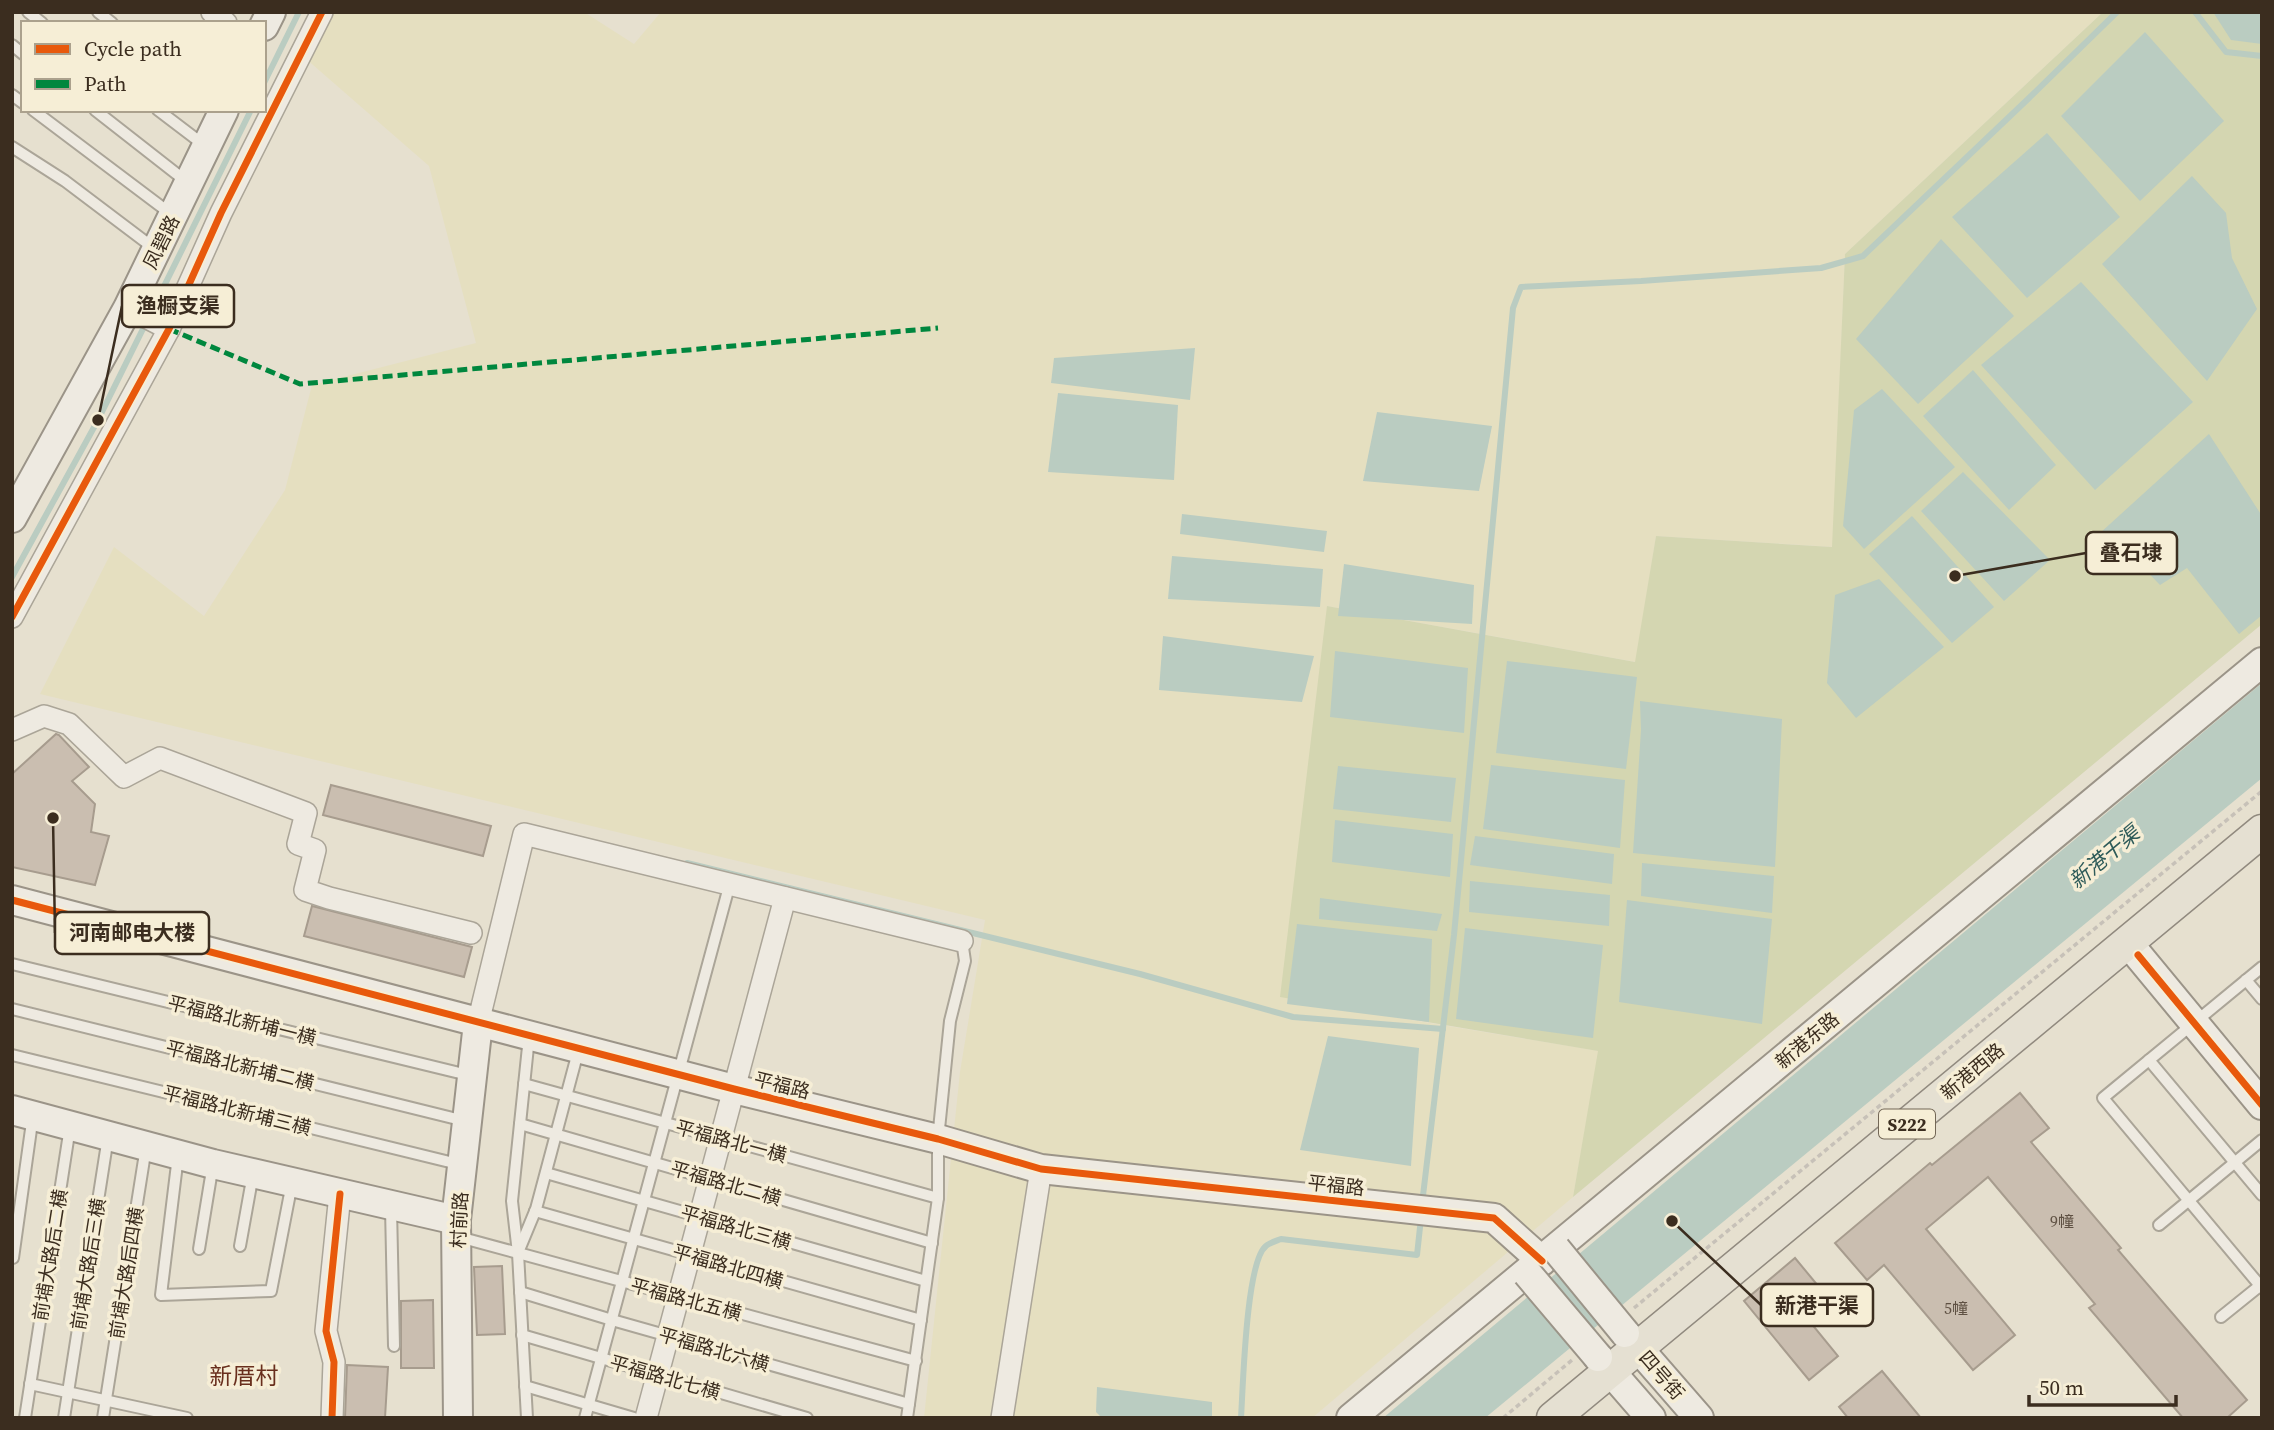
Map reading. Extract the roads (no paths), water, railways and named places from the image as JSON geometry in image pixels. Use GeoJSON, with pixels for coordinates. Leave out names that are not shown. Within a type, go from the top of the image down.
{"type":"FeatureCollection","features":[{"type":"Feature","properties":{"kind":"main road","name":"新港西路"},"geometry":{"type":"LineString","coordinates":[[1553,1418],[2262,831]]}},
{"type":"Feature","properties":{"kind":"street"},"geometry":{"type":"LineString","coordinates":[[12,617],[169,329],[222,213],[322,12]]}},
{"type":"Feature","properties":{"kind":"street","name":"凤碧路"},"geometry":{"type":"LineString","coordinates":[[12,518],[128,308],[222,112]]}},
{"type":"Feature","properties":{"kind":"street"},"geometry":{"type":"LineString","coordinates":[[128,308],[169,329]]}},
{"type":"Feature","properties":{"kind":"street","name":"新港东路"},"geometry":{"type":"LineString","coordinates":[[1351,1418],[2262,662]]}},
{"type":"Feature","properties":{"kind":"street"},"geometry":{"type":"LineString","coordinates":[[12,730],[44,716],[69,724],[124,777],[160,758],[306,813],[298,844],[315,850],[305,890],[471,933]]}},
{"type":"Feature","properties":{"kind":"street"},"geometry":{"type":"LineString","coordinates":[[478,1023],[524,834],[962,941]]}},
{"type":"Feature","properties":{"kind":"street"},"geometry":{"type":"LineString","coordinates":[[646,1418],[785,898]]}},
{"type":"Feature","properties":{"kind":"street","name":"平福路"},"geometry":{"type":"LineString","coordinates":[[12,900],[478,1023],[937,1139],[1041,1169],[1494,1218],[1542,1261]]}},
{"type":"Feature","properties":{"kind":"street"},"geometry":{"type":"LineString","coordinates":[[2138,955],[2262,1105]]}},
{"type":"Feature","properties":{"kind":"street","name":"村前路"},"geometry":{"type":"LineString","coordinates":[[458,1418],[456,1228],[478,1023]]}},
{"type":"Feature","properties":{"kind":"street"},"geometry":{"type":"LineString","coordinates":[[23,1112],[212,1164],[391,1205],[456,1228]]}},
{"type":"Feature","properties":{"kind":"street"},"geometry":{"type":"LineString","coordinates":[[1002,1418],[1041,1169]]}},
{"type":"Feature","properties":{"kind":"street"},"geometry":{"type":"LineString","coordinates":[[332,1418],[334,1362],[326,1331],[340,1194]]}},
{"type":"Feature","properties":{"kind":"street","name":"四号街"},"geometry":{"type":"LineString","coordinates":[[1542,1261],[1625,1324],[1699,1418]]}},
{"type":"Feature","properties":{"kind":"street","name":"四号街"},"geometry":{"type":"LineString","coordinates":[[1542,1261],[1587,1357],[1651,1418]]}},
{"type":"Feature","properties":{"kind":"lane"},"geometry":{"type":"LineString","coordinates":[[36,112],[173,216]]}},
{"type":"Feature","properties":{"kind":"lane"},"geometry":{"type":"LineString","coordinates":[[98,112],[189,183]]}},
{"type":"Feature","properties":{"kind":"lane"},"geometry":{"type":"LineString","coordinates":[[161,112],[206,147]]}},
{"type":"Feature","properties":{"kind":"lane"},"geometry":{"type":"LineString","coordinates":[[12,147],[65,181],[157,251]]}},
{"type":"Feature","properties":{"kind":"lane"},"geometry":{"type":"LineString","coordinates":[[584,1418],[730,883]]}},
{"type":"Feature","properties":{"kind":"lane"},"geometry":{"type":"LineString","coordinates":[[907,1418],[938,1198],[937,1139],[950,1021],[965,961],[962,941]]}},
{"type":"Feature","properties":{"kind":"lane","name":"平福路北新埔一横"},"geometry":{"type":"LineString","coordinates":[[12,964],[472,1076]]}},
{"type":"Feature","properties":{"kind":"lane"},"geometry":{"type":"LineString","coordinates":[[2221,1317],[2261,1286],[2103,1098],[2262,967]]}},
{"type":"Feature","properties":{"kind":"lane"},"geometry":{"type":"LineString","coordinates":[[2246,980],[2262,999]]}},
{"type":"Feature","properties":{"kind":"lane","name":"平福路北新埔二横"},"geometry":{"type":"LineString","coordinates":[[12,1009],[468,1121]]}},
{"type":"Feature","properties":{"kind":"lane"},"geometry":{"type":"LineString","coordinates":[[527,1418],[518,1253],[512,1201],[529,1035]]}},
{"type":"Feature","properties":{"kind":"lane"},"geometry":{"type":"LineString","coordinates":[[518,1253],[536,1211],[579,1047]]}},
{"type":"Feature","properties":{"kind":"lane","name":"平福路北新埔三横"},"geometry":{"type":"LineString","coordinates":[[12,1055],[463,1165]]}},
{"type":"Feature","properties":{"kind":"lane"},"geometry":{"type":"LineString","coordinates":[[2149,1060],[2262,1195]]}},
{"type":"Feature","properties":{"kind":"lane","name":"平福路北一横"},"geometry":{"type":"LineString","coordinates":[[524,1084],[938,1198]]}},
{"type":"Feature","properties":{"kind":"lane"},"geometry":{"type":"LineString","coordinates":[[13,1258],[23,1112]]}},
{"type":"Feature","properties":{"kind":"lane","name":"平福路北二横"},"geometry":{"type":"LineString","coordinates":[[520,1124],[932,1243]]}},
{"type":"Feature","properties":{"kind":"lane","name":"前埔大路后二横"},"geometry":{"type":"LineString","coordinates":[[24,1418],[70,1126]]}},
{"type":"Feature","properties":{"kind":"lane","name":"前埔大路后三横"},"geometry":{"type":"LineString","coordinates":[[64,1418],[108,1136]]}},
{"type":"Feature","properties":{"kind":"lane"},"geometry":{"type":"LineString","coordinates":[[2159,1225],[2262,1140]]}},
{"type":"Feature","properties":{"kind":"lane","name":"前埔大路后四横"},"geometry":{"type":"LineString","coordinates":[[103,1418],[146,1146]]}},
{"type":"Feature","properties":{"kind":"lane"},"geometry":{"type":"LineString","coordinates":[[178,1155],[161,1295],[271,1292],[292,1183]]}},
{"type":"Feature","properties":{"kind":"lane"},"geometry":{"type":"LineString","coordinates":[[199,1249],[212,1164]]}},
{"type":"Feature","properties":{"kind":"lane","name":"平福路北三横"},"geometry":{"type":"LineString","coordinates":[[546,1173],[926,1281]]}},
{"type":"Feature","properties":{"kind":"lane"},"geometry":{"type":"LineString","coordinates":[[240,1246],[253,1174]]}},
{"type":"Feature","properties":{"kind":"lane"},"geometry":{"type":"LineString","coordinates":[[391,1205],[394,1346]]}},
{"type":"Feature","properties":{"kind":"lane","name":"平福路北四横"},"geometry":{"type":"LineString","coordinates":[[536,1211],[921,1320]]}},
{"type":"Feature","properties":{"kind":"lane","name":"平福路北五横"},"geometry":{"type":"LineString","coordinates":[[456,1228],[518,1253],[916,1361]]}},
{"type":"Feature","properties":{"kind":"lane","name":"平福路北六横"},"geometry":{"type":"LineString","coordinates":[[520,1292],[909,1404]]}},
{"type":"Feature","properties":{"kind":"lane","name":"平福路北七横"},"geometry":{"type":"LineString","coordinates":[[522,1335],[807,1418]]}},
{"type":"Feature","properties":{"kind":"lane"},"geometry":{"type":"LineString","coordinates":[[30,1384],[105,1401],[137,1413],[187,1418]]}},
{"type":"Feature","properties":{"kind":"lane"},"geometry":{"type":"LineString","coordinates":[[525,1387],[634,1418]]}},
{"type":"Feature","properties":{"kind":"water"},"geometry":{"type":"Polygon","coordinates":[[[2213,12],[2262,12],[2262,44],[2231,40],[2213,12]]]}},
{"type":"Feature","properties":{"kind":"water"},"geometry":{"type":"Polygon","coordinates":[[[2145,32],[2224,121],[2140,201],[2061,116],[2145,32]]]}},
{"type":"Feature","properties":{"kind":"water"},"geometry":{"type":"Polygon","coordinates":[[[2047,133],[2120,217],[2027,298],[1952,217],[2047,133]]]}},
{"type":"Feature","properties":{"kind":"water"},"geometry":{"type":"Polygon","coordinates":[[[2192,176],[2226,213],[2232,258],[2257,309],[2207,381],[2102,264],[2192,176]]]}},
{"type":"Feature","properties":{"kind":"water"},"geometry":{"type":"Polygon","coordinates":[[[1941,239],[2014,316],[1918,404],[1856,339],[1941,239]]]}},
{"type":"Feature","properties":{"kind":"water"},"geometry":{"type":"Polygon","coordinates":[[[2081,282],[2193,402],[2095,490],[1981,365],[2081,282]]]}},
{"type":"Feature","properties":{"kind":"water"},"geometry":{"type":"Polygon","coordinates":[[[1195,348],[1190,400],[1051,383],[1054,358],[1195,348]]]}},
{"type":"Feature","properties":{"kind":"water"},"geometry":{"type":"Polygon","coordinates":[[[1973,370],[2056,465],[2009,510],[1923,416],[1973,370]]]}},
{"type":"Feature","properties":{"kind":"water"},"geometry":{"type":"Polygon","coordinates":[[[1882,389],[1955,467],[1864,549],[1843,526],[1854,410],[1882,389]]]}},
{"type":"Feature","properties":{"kind":"water"},"geometry":{"type":"Polygon","coordinates":[[[1058,393],[1178,405],[1174,480],[1048,472],[1058,393]]]}},
{"type":"Feature","properties":{"kind":"water"},"geometry":{"type":"Polygon","coordinates":[[[1377,412],[1492,426],[1479,491],[1363,481],[1377,412]]]}},
{"type":"Feature","properties":{"kind":"water"},"geometry":{"type":"Polygon","coordinates":[[[2209,434],[2262,516],[2262,615],[2239,634],[2187,568],[2160,585],[2135,559],[2119,575],[2088,544],[2209,434]]]}},
{"type":"Feature","properties":{"kind":"water"},"geometry":{"type":"Polygon","coordinates":[[[1963,472],[2050,560],[2004,601],[1921,511],[1963,472]]]}},
{"type":"Feature","properties":{"kind":"water"},"geometry":{"type":"Polygon","coordinates":[[[1182,514],[1327,531],[1324,552],[1180,534],[1182,514]]]}},
{"type":"Feature","properties":{"kind":"water"},"geometry":{"type":"Polygon","coordinates":[[[1912,516],[1994,607],[1952,643],[1869,554],[1912,516]]]}},
{"type":"Feature","properties":{"kind":"water"},"geometry":{"type":"Polygon","coordinates":[[[1172,556],[1323,569],[1320,607],[1168,599],[1172,556]]]}},
{"type":"Feature","properties":{"kind":"water"},"geometry":{"type":"Polygon","coordinates":[[[1344,564],[1474,585],[1472,624],[1338,616],[1344,564]]]}},
{"type":"Feature","properties":{"kind":"water"},"geometry":{"type":"Polygon","coordinates":[[[1879,579],[1944,647],[1856,718],[1827,683],[1835,595],[1879,579]]]}},
{"type":"Feature","properties":{"kind":"water"},"geometry":{"type":"Polygon","coordinates":[[[1163,636],[1314,656],[1302,702],[1159,690],[1163,636]]]}},
{"type":"Feature","properties":{"kind":"water"},"geometry":{"type":"Polygon","coordinates":[[[1335,651],[1468,668],[1464,733],[1330,717],[1335,651]]]}},
{"type":"Feature","properties":{"kind":"water"},"geometry":{"type":"Polygon","coordinates":[[[1507,661],[1637,677],[1626,769],[1496,753],[1507,661]]]}},
{"type":"Feature","properties":{"kind":"water","name":"新港干渠"},"geometry":{"type":"Polygon","coordinates":[[[2262,683],[2262,778],[1485,1418],[1383,1418],[2262,683]]]}},
{"type":"Feature","properties":{"kind":"water"},"geometry":{"type":"Polygon","coordinates":[[[1640,701],[1782,719],[1775,867],[1633,853],[1641,730],[1640,701]]]}},
{"type":"Feature","properties":{"kind":"water"},"geometry":{"type":"Polygon","coordinates":[[[1491,765],[1625,780],[1620,848],[1483,829],[1491,765]]]}},
{"type":"Feature","properties":{"kind":"water"},"geometry":{"type":"Polygon","coordinates":[[[1338,766],[1456,778],[1451,822],[1333,809],[1338,766]]]}},
{"type":"Feature","properties":{"kind":"water"},"geometry":{"type":"Polygon","coordinates":[[[1335,820],[1453,834],[1450,877],[1332,862],[1335,820]]]}},
{"type":"Feature","properties":{"kind":"water"},"geometry":{"type":"Polygon","coordinates":[[[1475,836],[1614,854],[1612,884],[1470,865],[1475,836]]]}},
{"type":"Feature","properties":{"kind":"water"},"geometry":{"type":"Polygon","coordinates":[[[1642,863],[1774,876],[1772,913],[1641,896],[1642,863]]]}},
{"type":"Feature","properties":{"kind":"water"},"geometry":{"type":"Polygon","coordinates":[[[1470,881],[1610,895],[1609,926],[1469,912],[1470,881]]]}},
{"type":"Feature","properties":{"kind":"water"},"geometry":{"type":"Polygon","coordinates":[[[1320,898],[1442,914],[1437,931],[1319,919],[1320,898]]]}},
{"type":"Feature","properties":{"kind":"water"},"geometry":{"type":"Polygon","coordinates":[[[1627,900],[1772,919],[1762,1024],[1619,1002],[1627,900]]]}},
{"type":"Feature","properties":{"kind":"water"},"geometry":{"type":"Polygon","coordinates":[[[1297,924],[1432,939],[1429,1022],[1287,1004],[1297,924]]]}},
{"type":"Feature","properties":{"kind":"water"},"geometry":{"type":"Polygon","coordinates":[[[1465,928],[1603,945],[1593,1038],[1456,1019],[1465,928]]]}},
{"type":"Feature","properties":{"kind":"water"},"geometry":{"type":"Polygon","coordinates":[[[1328,1036],[1419,1048],[1411,1166],[1300,1150],[1328,1036]]]}},
{"type":"Feature","properties":{"kind":"water"},"geometry":{"type":"Polygon","coordinates":[[[1097,1387],[1212,1402],[1212,1418],[1102,1418],[1096,1412],[1097,1387]]]}},
{"type":"Feature","properties":{"kind":"waterway"},"geometry":{"type":"LineString","coordinates":[[266,79],[299,12]]}},
{"type":"Feature","properties":{"kind":"waterway"},"geometry":{"type":"LineString","coordinates":[[1422,1204],[1454,935],[1513,308],[1521,287],[1821,268],[1863,256],[2117,12]]}},
{"type":"Feature","properties":{"kind":"waterway"},"geometry":{"type":"LineString","coordinates":[[2195,12],[2226,52],[2262,56]]}},
{"type":"Feature","properties":{"kind":"waterway"},"geometry":{"type":"LineString","coordinates":[[12,577],[98,420],[250,112]]}},
{"type":"Feature","properties":{"kind":"waterway"},"geometry":{"type":"LineString","coordinates":[[687,863],[1140,974],[1293,1017],[1443,1029]]}},
{"type":"Feature","properties":{"kind":"waterway"},"geometry":{"type":"LineString","coordinates":[[1241,1418],[1250,1299],[1259,1256],[1266,1246],[1281,1239],[1417,1255],[1421,1218]]}},
{"type":"Feature","properties":{"kind":"place","name":"渔橱支渠"},"geometry":{"type":"Point","coordinates":[98,420]}},
{"type":"Feature","properties":{"kind":"place","name":"叠石埭"},"geometry":{"type":"Point","coordinates":[1955,576]}},
{"type":"Feature","properties":{"kind":"place","name":"河南邮电大楼"},"geometry":{"type":"Point","coordinates":[53,818]}},
{"type":"Feature","properties":{"kind":"place","name":"新港干渠"},"geometry":{"type":"Point","coordinates":[1672,1221]}},
{"type":"Feature","properties":{"kind":"district","name":"新厝村"},"geometry":{"type":"Point","coordinates":[244,1376]}}]}
